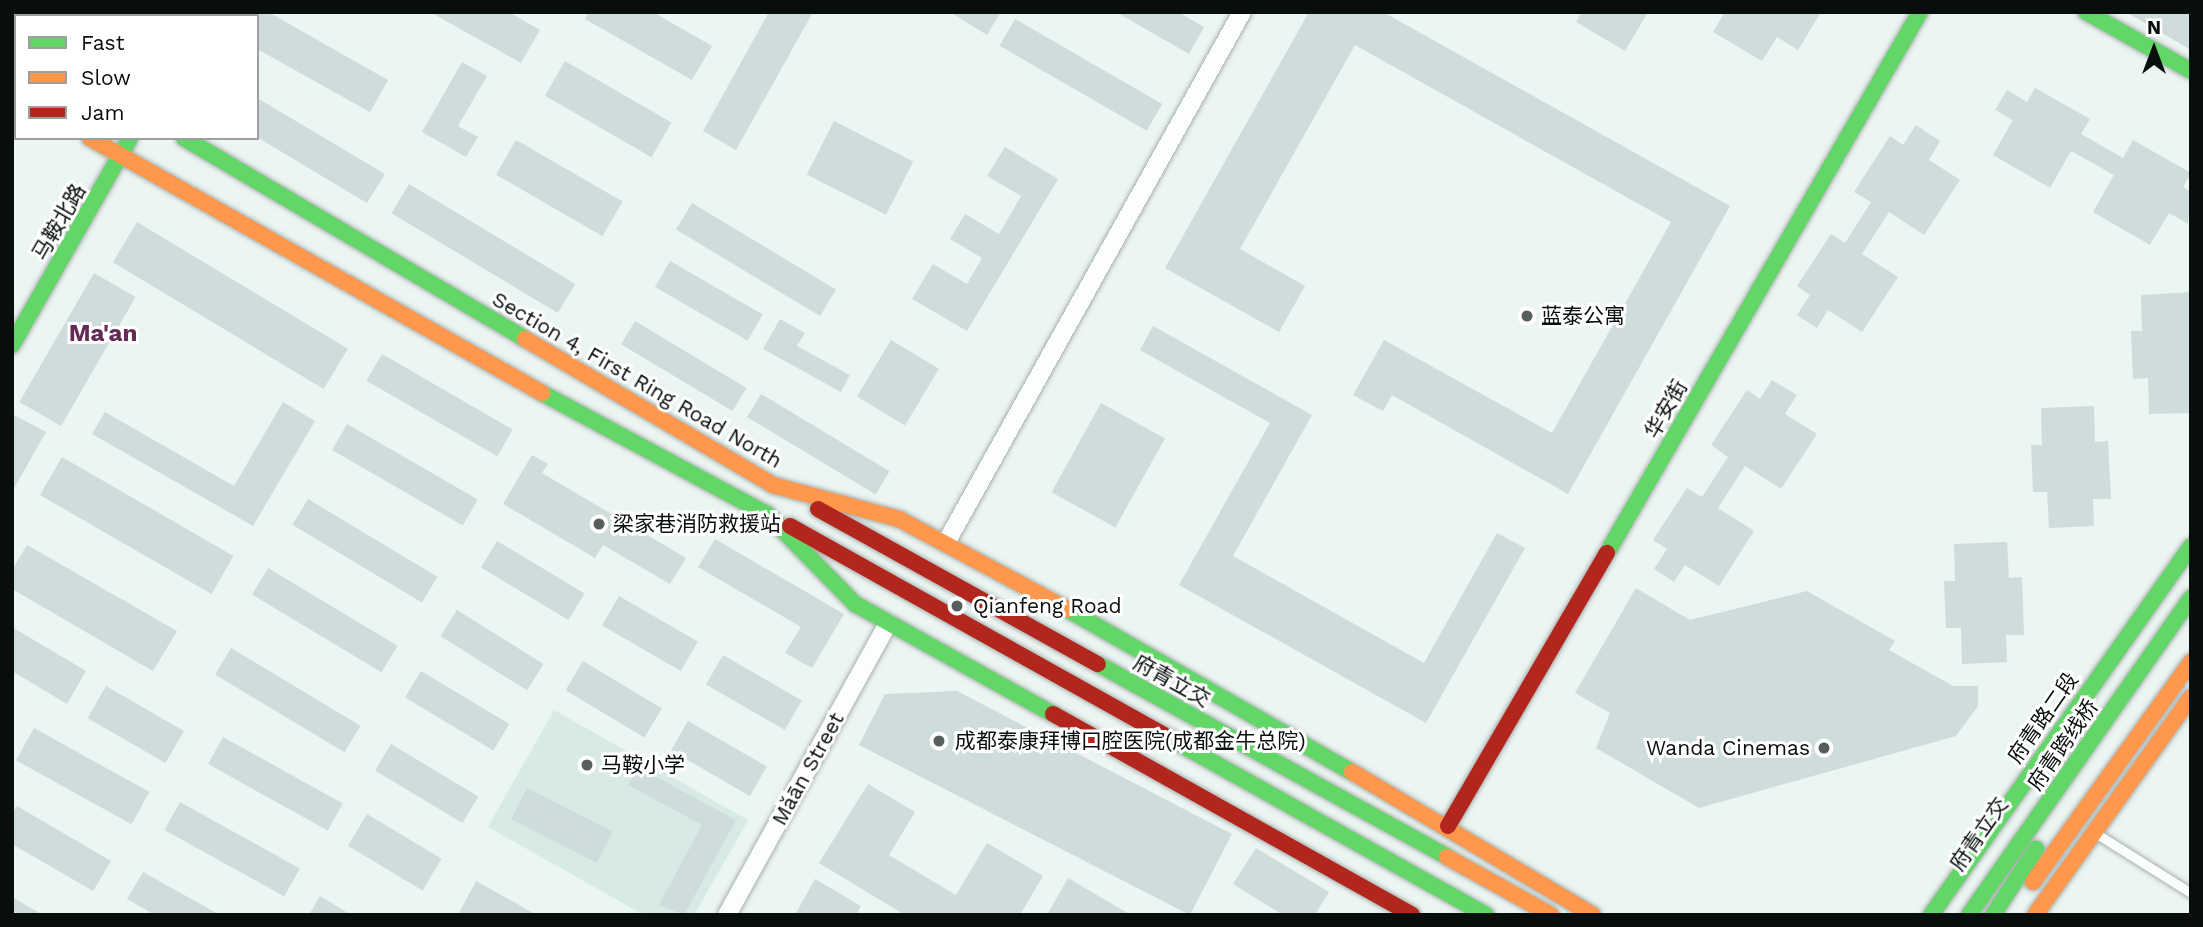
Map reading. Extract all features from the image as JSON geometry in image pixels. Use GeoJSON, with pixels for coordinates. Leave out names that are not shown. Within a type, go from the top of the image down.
{"type":"FeatureCollection","features":[{"type":"Feature","properties":{"kind":"main road","name":"华安街"},"geometry":{"type":"LineString","coordinates":[[1448,826],[1920,12]]}},
{"type":"Feature","properties":{"kind":"main road"},"geometry":{"type":"LineString","coordinates":[[2087,12],[2191,71]]}},
{"type":"Feature","properties":{"kind":"main road"},"geometry":{"type":"LineString","coordinates":[[93,140],[620,437],[767,514],[1486,915]]}},
{"type":"Feature","properties":{"kind":"main road","name":"马鞍北路"},"geometry":{"type":"LineString","coordinates":[[12,345],[129,140]]}},
{"type":"Feature","properties":{"kind":"main road","name":"Section 4, First Ring Road North"},"geometry":{"type":"LineString","coordinates":[[187,140],[773,485],[899,519],[947,541],[1448,826],[1593,915]]}},
{"type":"Feature","properties":{"kind":"main road","name":"府青立交"},"geometry":{"type":"LineString","coordinates":[[773,485],[1551,915]]}},
{"type":"Feature","properties":{"kind":"main road"},"geometry":{"type":"LineString","coordinates":[[767,514],[855,604],[1412,915]]}},
{"type":"Feature","properties":{"kind":"main road","name":"府青路二段"},"geometry":{"type":"LineString","coordinates":[[1931,915],[2191,547]]}},
{"type":"Feature","properties":{"kind":"main road","name":"府青立交"},"geometry":{"type":"LineString","coordinates":[[1946,915],[2190,571]]}},
{"type":"Feature","properties":{"kind":"main road","name":"府青跨线桥"},"geometry":{"type":"LineString","coordinates":[[1969,915],[2191,598]]}},
{"type":"Feature","properties":{"kind":"main road","name":"府青跨线桥"},"geometry":{"type":"LineString","coordinates":[[1993,915],[2183,641]]}},
{"type":"Feature","properties":{"kind":"main road"},"geometry":{"type":"LineString","coordinates":[[2009,915],[2191,662]]}},
{"type":"Feature","properties":{"kind":"main road"},"geometry":{"type":"LineString","coordinates":[[2035,915],[2191,697]]}},
{"type":"Feature","properties":{"kind":"street"},"geometry":{"type":"LineString","coordinates":[[947,541],[1242,12]]}},
{"type":"Feature","properties":{"kind":"street","name":"Mǎān Street"},"geometry":{"type":"LineString","coordinates":[[727,915],[888,623]]}},
{"type":"Feature","properties":{"kind":"street"},"geometry":{"type":"LineString","coordinates":[[1374,915],[1383,898]]}},
{"type":"Feature","properties":{"kind":"lane"},"geometry":{"type":"LineString","coordinates":[[2094,832],[2191,892]]}},
{"type":"Feature","properties":{"kind":"shaded area","name":"马鞍小学"},"geometry":{"type":"Polygon","coordinates":[[[554,710],[748,820],[694,915],[644,915],[488,827],[554,710]]]}},
{"type":"Feature","properties":{"kind":"building"},"geometry":{"type":"Polygon","coordinates":[[[268,12],[388,80],[370,112],[259,50],[259,14],[252,14],[268,12]]]}},
{"type":"Feature","properties":{"kind":"building"},"geometry":{"type":"Polygon","coordinates":[[[430,12],[509,12],[540,30],[521,63],[430,12]]]}},
{"type":"Feature","properties":{"kind":"building"},"geometry":{"type":"Polygon","coordinates":[[[589,12],[653,12],[712,46],[692,80],[585,19],[589,12]]]}},
{"type":"Feature","properties":{"kind":"building"},"geometry":{"type":"Polygon","coordinates":[[[769,12],[813,12],[736,150],[703,131],[769,12]]]}},
{"type":"Feature","properties":{"kind":"building"},"geometry":{"type":"Polygon","coordinates":[[[950,12],[1001,12],[987,35],[950,12]]]}},
{"type":"Feature","properties":{"kind":"building"},"geometry":{"type":"Polygon","coordinates":[[[1116,12],[1178,12],[1204,27],[1189,54],[1116,12]]]}},
{"type":"Feature","properties":{"kind":"building"},"geometry":{"type":"Polygon","coordinates":[[[1309,12],[1383,12],[1730,206],[1568,494],[1392,395],[1383,411],[1353,395],[1384,340],[1552,433],[1671,222],[1355,45],[1240,249],[1305,286],[1279,332],[1165,268],[1309,12]]]}},
{"type":"Feature","properties":{"kind":"building"},"geometry":{"type":"Polygon","coordinates":[[[1582,12],[1648,12],[1625,51],[1576,22],[1582,12]]]}},
{"type":"Feature","properties":{"kind":"building"},"geometry":{"type":"Polygon","coordinates":[[[1725,12],[1821,12],[1798,50],[1777,37],[1762,61],[1713,32],[1725,12]]]}},
{"type":"Feature","properties":{"kind":"building"},"geometry":{"type":"Polygon","coordinates":[[[2126,12],[2191,12],[2191,50],[2126,12]]]}},
{"type":"Feature","properties":{"kind":"building"},"geometry":{"type":"Polygon","coordinates":[[[1015,19],[1162,104],[1147,131],[1000,46],[1015,19]]]}},
{"type":"Feature","properties":{"kind":"building"},"geometry":{"type":"Polygon","coordinates":[[[565,61],[672,122],[652,157],[545,96],[565,61]]]}},
{"type":"Feature","properties":{"kind":"building"},"geometry":{"type":"Polygon","coordinates":[[[462,62],[487,76],[458,126],[478,137],[466,157],[422,132],[462,62]]]}},
{"type":"Feature","properties":{"kind":"building"},"geometry":{"type":"Polygon","coordinates":[[[2035,88],[2090,119],[2081,134],[2123,158],[2133,140],[2191,173],[2183,187],[2191,192],[2188,224],[2169,213],[2150,245],[2093,212],[2114,175],[2071,151],[2050,188],[1993,155],[2013,120],[1995,110],[2007,90],[2027,102],[2035,88]]]}},
{"type":"Feature","properties":{"kind":"building"},"geometry":{"type":"Polygon","coordinates":[[[259,99],[385,174],[367,203],[259,138],[259,99]]]}},
{"type":"Feature","properties":{"kind":"building"},"geometry":{"type":"Polygon","coordinates":[[[834,121],[913,161],[886,215],[807,174],[834,121]]]}},
{"type":"Feature","properties":{"kind":"building"},"geometry":{"type":"Polygon","coordinates":[[[1916,125],[1940,141],[1929,160],[1960,180],[1924,235],[1889,212],[1862,254],[1898,277],[1862,332],[1828,310],[1817,328],[1797,315],[1810,295],[1797,286],[1831,234],[1845,243],[1871,202],[1854,192],[1890,136],[1903,145],[1916,125]]]}},
{"type":"Feature","properties":{"kind":"building"},"geometry":{"type":"Polygon","coordinates":[[[516,140],[623,202],[603,236],[496,175],[516,140]]]}},
{"type":"Feature","properties":{"kind":"building"},"geometry":{"type":"Polygon","coordinates":[[[1005,147],[1058,179],[967,331],[912,299],[933,264],[967,284],[982,258],[950,239],[965,214],[999,234],[1021,196],[987,176],[1005,147]]]}},
{"type":"Feature","properties":{"kind":"building"},"geometry":{"type":"Polygon","coordinates":[[[409,184],[575,284],[558,313],[391,213],[409,184]]]}},
{"type":"Feature","properties":{"kind":"building"},"geometry":{"type":"Polygon","coordinates":[[[692,203],[836,290],[820,316],[676,230],[692,203]]]}},
{"type":"Feature","properties":{"kind":"building"},"geometry":{"type":"Polygon","coordinates":[[[137,222],[348,349],[324,389],[113,262],[137,222]]]}},
{"type":"Feature","properties":{"kind":"building"},"geometry":{"type":"Polygon","coordinates":[[[670,261],[763,314],[748,340],[655,287],[670,261]]]}},
{"type":"Feature","properties":{"kind":"building"},"geometry":{"type":"Polygon","coordinates":[[[94,273],[136,297],[61,426],[20,402],[94,273]]]}},
{"type":"Feature","properties":{"kind":"building"},"geometry":{"type":"Polygon","coordinates":[[[2191,292],[2191,413],[2149,414],[2148,378],[2133,379],[2131,331],[2142,331],[2141,295],[2191,292]]]}},
{"type":"Feature","properties":{"kind":"building"},"geometry":{"type":"Polygon","coordinates":[[[780,319],[805,333],[797,346],[850,375],[841,392],[763,349],[780,319]]]}},
{"type":"Feature","properties":{"kind":"building"},"geometry":{"type":"Polygon","coordinates":[[[635,321],[746,388],[733,411],[621,344],[635,321]]]}},
{"type":"Feature","properties":{"kind":"building"},"geometry":{"type":"Polygon","coordinates":[[[1153,326],[1312,415],[1233,556],[1424,663],[1497,533],[1525,548],[1426,723],[1179,585],[1270,423],[1140,350],[1153,326]]]}},
{"type":"Feature","properties":{"kind":"building"},"geometry":{"type":"Polygon","coordinates":[[[891,340],[939,369],[905,425],[857,397],[891,340]]]}},
{"type":"Feature","properties":{"kind":"building"},"geometry":{"type":"Polygon","coordinates":[[[382,354],[513,429],[497,456],[366,381],[382,354]]]}},
{"type":"Feature","properties":{"kind":"building"},"geometry":{"type":"Polygon","coordinates":[[[1772,380],[1797,395],[1785,414],[1817,434],[1781,489],[1745,466],[1718,508],[1754,531],[1719,586],[1685,565],[1674,582],[1654,569],[1667,549],[1653,540],[1687,488],[1702,497],[1728,457],[1711,445],[1747,390],[1760,399],[1772,380]]]}},
{"type":"Feature","properties":{"kind":"building"},"geometry":{"type":"Polygon","coordinates":[[[761,394],[890,471],[876,494],[747,417],[761,394]]]}},
{"type":"Feature","properties":{"kind":"building"},"geometry":{"type":"Polygon","coordinates":[[[283,402],[315,421],[253,526],[92,434],[105,412],[234,486],[283,402]]]}},
{"type":"Feature","properties":{"kind":"building"},"geometry":{"type":"Polygon","coordinates":[[[1101,403],[1165,438],[1115,528],[1052,492],[1101,403]]]}},
{"type":"Feature","properties":{"kind":"building"},"geometry":{"type":"Polygon","coordinates":[[[2094,406],[2095,442],[2108,441],[2111,499],[2093,499],[2094,526],[2049,528],[2047,492],[2033,492],[2031,445],[2042,445],[2041,408],[2094,406]]]}},
{"type":"Feature","properties":{"kind":"building"},"geometry":{"type":"Polygon","coordinates":[[[12,414],[46,432],[12,492],[12,414]]]}},
{"type":"Feature","properties":{"kind":"building"},"geometry":{"type":"Polygon","coordinates":[[[347,424],[478,500],[463,525],[332,450],[347,424]]]}},
{"type":"Feature","properties":{"kind":"building"},"geometry":{"type":"Polygon","coordinates":[[[532,455],[548,464],[542,473],[686,558],[670,584],[603,545],[595,558],[503,504],[532,455]]]}},
{"type":"Feature","properties":{"kind":"building"},"geometry":{"type":"Polygon","coordinates":[[[62,457],[233,556],[211,594],[40,495],[62,457]]]}},
{"type":"Feature","properties":{"kind":"building"},"geometry":{"type":"Polygon","coordinates":[[[308,499],[437,577],[422,602],[293,525],[308,499]]]}},
{"type":"Feature","properties":{"kind":"building"},"geometry":{"type":"Polygon","coordinates":[[[715,539],[844,614],[812,668],[785,653],[801,627],[698,567],[715,539]]]}},
{"type":"Feature","properties":{"kind":"building"},"geometry":{"type":"Polygon","coordinates":[[[497,541],[584,594],[568,620],[481,568],[497,541]]]}},
{"type":"Feature","properties":{"kind":"building"},"geometry":{"type":"Polygon","coordinates":[[[2007,542],[2009,578],[2022,577],[2024,635],[2006,635],[2007,662],[1962,664],[1961,628],[1946,628],[1944,581],[1955,581],[1954,544],[2007,542]]]}},
{"type":"Feature","properties":{"kind":"building"},"geometry":{"type":"Polygon","coordinates":[[[27,545],[177,631],[153,671],[12,589],[12,570],[27,545]]]}},
{"type":"Feature","properties":{"kind":"building"},"geometry":{"type":"Polygon","coordinates":[[[268,568],[397,646],[381,672],[252,595],[268,568]]]}},
{"type":"Feature","properties":{"kind":"building"},"geometry":{"type":"Polygon","coordinates":[[[1636,588],[1690,620],[1807,591],[1895,641],[1889,650],[1953,686],[1978,686],[1978,706],[1956,736],[1699,808],[1596,748],[1610,713],[1575,693],[1636,588]]]}},
{"type":"Feature","properties":{"kind":"building"},"geometry":{"type":"Polygon","coordinates":[[[619,596],[698,642],[681,671],[602,625],[619,596]]]}},
{"type":"Feature","properties":{"kind":"building"},"geometry":{"type":"Polygon","coordinates":[[[457,610],[544,664],[527,690],[441,636],[457,610]]]}},
{"type":"Feature","properties":{"kind":"building"},"geometry":{"type":"Polygon","coordinates":[[[12,627],[86,671],[67,704],[12,671],[12,627]]]}},
{"type":"Feature","properties":{"kind":"building"},"geometry":{"type":"Polygon","coordinates":[[[231,648],[360,726],[344,752],[215,675],[231,648]]]}},
{"type":"Feature","properties":{"kind":"building"},"geometry":{"type":"Polygon","coordinates":[[[723,655],[802,700],[785,730],[706,684],[723,655]]]}},
{"type":"Feature","properties":{"kind":"building"},"geometry":{"type":"Polygon","coordinates":[[[583,661],[662,708],[644,738],[565,690],[583,661]]]}},
{"type":"Feature","properties":{"kind":"building"},"geometry":{"type":"Polygon","coordinates":[[[421,671],[509,724],[493,751],[405,698],[421,671]]]}},
{"type":"Feature","properties":{"kind":"building"},"geometry":{"type":"Polygon","coordinates":[[[106,686],[184,731],[165,763],[88,718],[106,686]]]}},
{"type":"Feature","properties":{"kind":"building"},"geometry":{"type":"Polygon","coordinates":[[[957,691],[1232,834],[1190,915],[859,745],[885,694],[957,691]]]}},
{"type":"Feature","properties":{"kind":"building"},"geometry":{"type":"Polygon","coordinates":[[[688,721],[767,766],[750,796],[671,750],[688,721]]]}},
{"type":"Feature","properties":{"kind":"building"},"geometry":{"type":"Polygon","coordinates":[[[34,728],[149,792],[132,824],[16,760],[34,728]]]}},
{"type":"Feature","properties":{"kind":"building"},"geometry":{"type":"Polygon","coordinates":[[[223,737],[343,803],[328,831],[208,764],[223,737]]]}},
{"type":"Feature","properties":{"kind":"building"},"geometry":{"type":"Polygon","coordinates":[[[391,744],[478,797],[462,823],[375,771],[391,744]]]}},
{"type":"Feature","properties":{"kind":"building"},"geometry":{"type":"Polygon","coordinates":[[[638,767],[736,820],[684,915],[659,905],[702,825],[628,785],[638,767]]]}},
{"type":"Feature","properties":{"kind":"building"},"geometry":{"type":"Polygon","coordinates":[[[868,784],[915,812],[889,855],[956,895],[987,843],[1043,876],[1020,915],[905,915],[819,863],[868,784]]]}},
{"type":"Feature","properties":{"kind":"building"},"geometry":{"type":"Polygon","coordinates":[[[527,788],[613,832],[597,863],[511,819],[527,788]]]}},
{"type":"Feature","properties":{"kind":"building"},"geometry":{"type":"Polygon","coordinates":[[[180,802],[300,868],[284,896],[164,830],[180,802]]]}},
{"type":"Feature","properties":{"kind":"building"},"geometry":{"type":"Polygon","coordinates":[[[17,806],[111,861],[93,891],[12,844],[12,813],[17,806]]]}},
{"type":"Feature","properties":{"kind":"building"},"geometry":{"type":"Polygon","coordinates":[[[367,814],[442,859],[423,891],[348,846],[367,814]]]}},
{"type":"Feature","properties":{"kind":"building"},"geometry":{"type":"Polygon","coordinates":[[[1256,848],[1329,892],[1315,915],[1283,915],[1233,884],[1256,848]]]}},
{"type":"Feature","properties":{"kind":"building"},"geometry":{"type":"Polygon","coordinates":[[[143,872],[220,915],[155,915],[127,899],[143,872]]]}},
{"type":"Feature","properties":{"kind":"building"},"geometry":{"type":"Polygon","coordinates":[[[1068,878],[1131,915],[1047,915],[1068,878]]]}},
{"type":"Feature","properties":{"kind":"building"},"geometry":{"type":"Polygon","coordinates":[[[815,879],[861,906],[856,915],[795,915],[815,879]]]}},
{"type":"Feature","properties":{"kind":"building"},"geometry":{"type":"Polygon","coordinates":[[[476,881],[537,915],[458,915],[476,881]]]}},
{"type":"Feature","properties":{"kind":"building"},"geometry":{"type":"Polygon","coordinates":[[[320,896],[351,915],[309,915],[320,896]]]}},
{"type":"Feature","properties":{"kind":"building"},"geometry":{"type":"Polygon","coordinates":[[[12,897],[43,915],[12,915],[12,897]]]}},
{"type":"Feature","properties":{"kind":"traffic: fast"},"geometry":{"type":"LineString","coordinates":[[1607,553],[1920,12]]}},
{"type":"Feature","properties":{"kind":"traffic: fast"},"geometry":{"type":"LineString","coordinates":[[2086,12],[2191,71]]}},
{"type":"Feature","properties":{"kind":"traffic: fast"},"geometry":{"type":"LineString","coordinates":[[12,345],[129,140]]}},
{"type":"Feature","properties":{"kind":"traffic: fast"},"geometry":{"type":"LineString","coordinates":[[187,140],[525,339]]}},
{"type":"Feature","properties":{"kind":"traffic: fast"},"geometry":{"type":"LineString","coordinates":[[542,393],[767,514],[855,604],[1053,714]]}},
{"type":"Feature","properties":{"kind":"traffic: fast"},"geometry":{"type":"LineString","coordinates":[[1931,915],[2191,547]]}},
{"type":"Feature","properties":{"kind":"traffic: fast"},"geometry":{"type":"LineString","coordinates":[[1969,915],[2191,598]]}},
{"type":"Feature","properties":{"kind":"traffic: fast"},"geometry":{"type":"LineString","coordinates":[[1067,609],[1352,772]]}},
{"type":"Feature","properties":{"kind":"traffic: fast"},"geometry":{"type":"LineString","coordinates":[[1098,664],[1447,857]]}},
{"type":"Feature","properties":{"kind":"traffic: fast"},"geometry":{"type":"LineString","coordinates":[[1164,735],[1486,915]]}},
{"type":"Feature","properties":{"kind":"traffic: fast"},"geometry":{"type":"LineString","coordinates":[[1993,915],[2036,849]]}},
{"type":"Feature","properties":{"kind":"traffic: slow"},"geometry":{"type":"LineString","coordinates":[[94,140],[542,393]]}},
{"type":"Feature","properties":{"kind":"traffic: slow"},"geometry":{"type":"LineString","coordinates":[[525,339],[773,485],[899,519],[1067,609]]}},
{"type":"Feature","properties":{"kind":"traffic: slow"},"geometry":{"type":"LineString","coordinates":[[2033,882],[2191,662]]}},
{"type":"Feature","properties":{"kind":"traffic: slow"},"geometry":{"type":"LineString","coordinates":[[2035,915],[2191,697]]}},
{"type":"Feature","properties":{"kind":"traffic: slow"},"geometry":{"type":"LineString","coordinates":[[1352,772],[1593,915]]}},
{"type":"Feature","properties":{"kind":"traffic: slow"},"geometry":{"type":"LineString","coordinates":[[1447,857],[1551,915]]}},
{"type":"Feature","properties":{"kind":"traffic: jam"},"geometry":{"type":"LineString","coordinates":[[818,509],[1098,664]]}},
{"type":"Feature","properties":{"kind":"traffic: jam"},"geometry":{"type":"LineString","coordinates":[[790,526],[1164,735]]}},
{"type":"Feature","properties":{"kind":"traffic: jam"},"geometry":{"type":"LineString","coordinates":[[1448,826],[1607,553]]}},
{"type":"Feature","properties":{"kind":"traffic: jam"},"geometry":{"type":"LineString","coordinates":[[1053,714],[1412,915]]}},
{"type":"Feature","properties":{"kind":"place","name":"蓝泰公寓"},"geometry":{"type":"Point","coordinates":[1527,316]}},
{"type":"Feature","properties":{"kind":"place","name":"梁家巷消防救援站"},"geometry":{"type":"Point","coordinates":[599,524]}},
{"type":"Feature","properties":{"kind":"place","name":"Qianfeng Road"},"geometry":{"type":"Point","coordinates":[957,606]}},
{"type":"Feature","properties":{"kind":"place","name":"成都泰康拜博口腔医院(成都金牛总院)"},"geometry":{"type":"Point","coordinates":[939,741]}},
{"type":"Feature","properties":{"kind":"place","name":"Wanda Cinemas"},"geometry":{"type":"Point","coordinates":[1824,748]}},
{"type":"Feature","properties":{"kind":"place","name":"马鞍小学"},"geometry":{"type":"Point","coordinates":[587,765]}},
{"type":"Feature","properties":{"kind":"district","name":"Ma'an"},"geometry":{"type":"Point","coordinates":[103,334]}}]}
